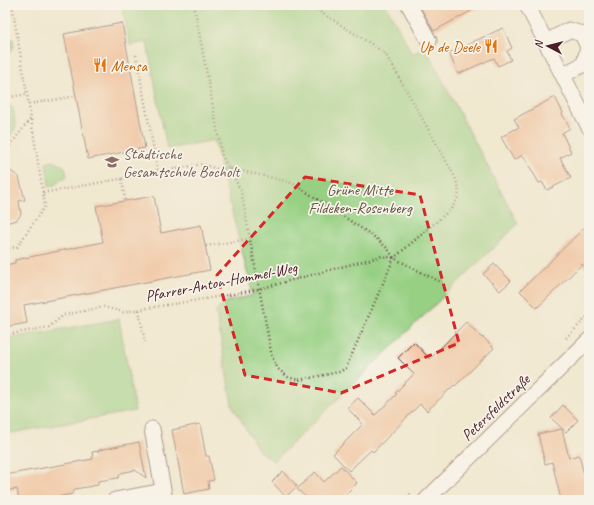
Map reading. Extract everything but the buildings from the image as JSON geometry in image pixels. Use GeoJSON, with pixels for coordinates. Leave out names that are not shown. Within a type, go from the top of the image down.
{"type":"FeatureCollection","features":[{"type":"Feature","properties":{"kind":"street"},"geometry":{"type":"LineString","coordinates":[[408,5],[429,41]]}},
{"type":"Feature","properties":{"kind":"street"},"geometry":{"type":"LineString","coordinates":[[527,5],[589,127]]}},
{"type":"Feature","properties":{"kind":"street"},"geometry":{"type":"LineString","coordinates":[[546,42],[569,30],[582,34],[588,47],[584,64],[563,75]]}},
{"type":"Feature","properties":{"kind":"street","name":"Petersfeldstraße"},"geometry":{"type":"LineString","coordinates":[[426,500],[589,340]]}},
{"type":"Feature","properties":{"kind":"street"},"geometry":{"type":"LineString","coordinates":[[115,500],[164,495],[152,429]]}},
{"type":"Feature","properties":{"kind":"path"},"geometry":{"type":"LineString","coordinates":[[5,249],[16,247],[45,206],[32,117],[12,5]]}},
{"type":"Feature","properties":{"kind":"path"},"geometry":{"type":"LineString","coordinates":[[194,5],[222,156],[241,190],[272,357],[278,369],[288,377],[299,380],[339,372],[346,368],[394,258],[450,210],[457,200],[459,189],[455,177],[385,54],[310,5]]}},
{"type":"Feature","properties":{"kind":"path"},"geometry":{"type":"LineString","coordinates":[[136,55],[158,172]]}},
{"type":"Feature","properties":{"kind":"path"},"geometry":{"type":"LineString","coordinates":[[5,98],[28,94]]}},
{"type":"Feature","properties":{"kind":"path"},"geometry":{"type":"LineString","coordinates":[[29,104],[76,96]]}},
{"type":"Feature","properties":{"kind":"path"},"geometry":{"type":"LineString","coordinates":[[5,152],[32,117]]}},
{"type":"Feature","properties":{"kind":"path"},"geometry":{"type":"LineString","coordinates":[[43,193],[202,164],[217,169],[228,168],[286,181],[296,185],[376,238],[388,249],[394,258]]}},
{"type":"Feature","properties":{"kind":"path"},"geometry":{"type":"LineString","coordinates":[[122,179],[125,201]]}},
{"type":"Feature","properties":{"kind":"path"},"geometry":{"type":"LineString","coordinates":[[206,246],[249,239]]}},
{"type":"Feature","properties":{"kind":"path","name":"Pfarrer-Anton-Hommel-Weg"},"geometry":{"type":"LineString","coordinates":[[5,335],[49,327],[64,315],[104,308],[123,312],[139,310],[259,289],[382,256],[394,258],[440,282]]}},
{"type":"Feature","properties":{"kind":"path"},"geometry":{"type":"LineString","coordinates":[[139,310],[146,342]]}},
{"type":"Feature","properties":{"kind":"highlighted area"},"geometry":{"type":"Polygon","coordinates":[[[305,177],[420,195],[459,343],[341,393],[245,375],[217,275],[305,177]]]}},
{"type":"Feature","properties":{"kind":"green space","name":"Grüne Mitte Fildeken-Rosenberg"},"geometry":{"type":"Polygon","coordinates":[[[122,5],[386,5],[412,54],[425,47],[518,224],[274,461],[259,451],[232,405],[216,312],[223,303],[253,295],[214,140],[167,149],[147,42],[130,45],[122,5]]]}},
{"type":"Feature","properties":{"kind":"green space"},"geometry":{"type":"Polygon","coordinates":[[[13,39],[14,47],[5,59],[5,40],[13,39]]]}},
{"type":"Feature","properties":{"kind":"green space"},"geometry":{"type":"Polygon","coordinates":[[[9,106],[13,108],[16,127],[5,144],[5,107],[9,106]]]}},
{"type":"Feature","properties":{"kind":"green space"},"geometry":{"type":"Polygon","coordinates":[[[53,161],[65,167],[67,176],[53,186],[49,187],[46,163],[53,161]]]}},
{"type":"Feature","properties":{"kind":"green space"},"geometry":{"type":"Polygon","coordinates":[[[119,319],[135,411],[5,434],[5,339],[119,319]]]}},
{"type":"Feature","properties":{"kind":"place","name":"Up de Deele"},"geometry":{"type":"Point","coordinates":[491,46]}},
{"type":"Feature","properties":{"kind":"place","name":"Mensa"},"geometry":{"type":"Point","coordinates":[100,65]}},
{"type":"Feature","properties":{"kind":"place","name":"Städtische Gesamtschule Bocholt"},"geometry":{"type":"Point","coordinates":[112,162]}}]}
